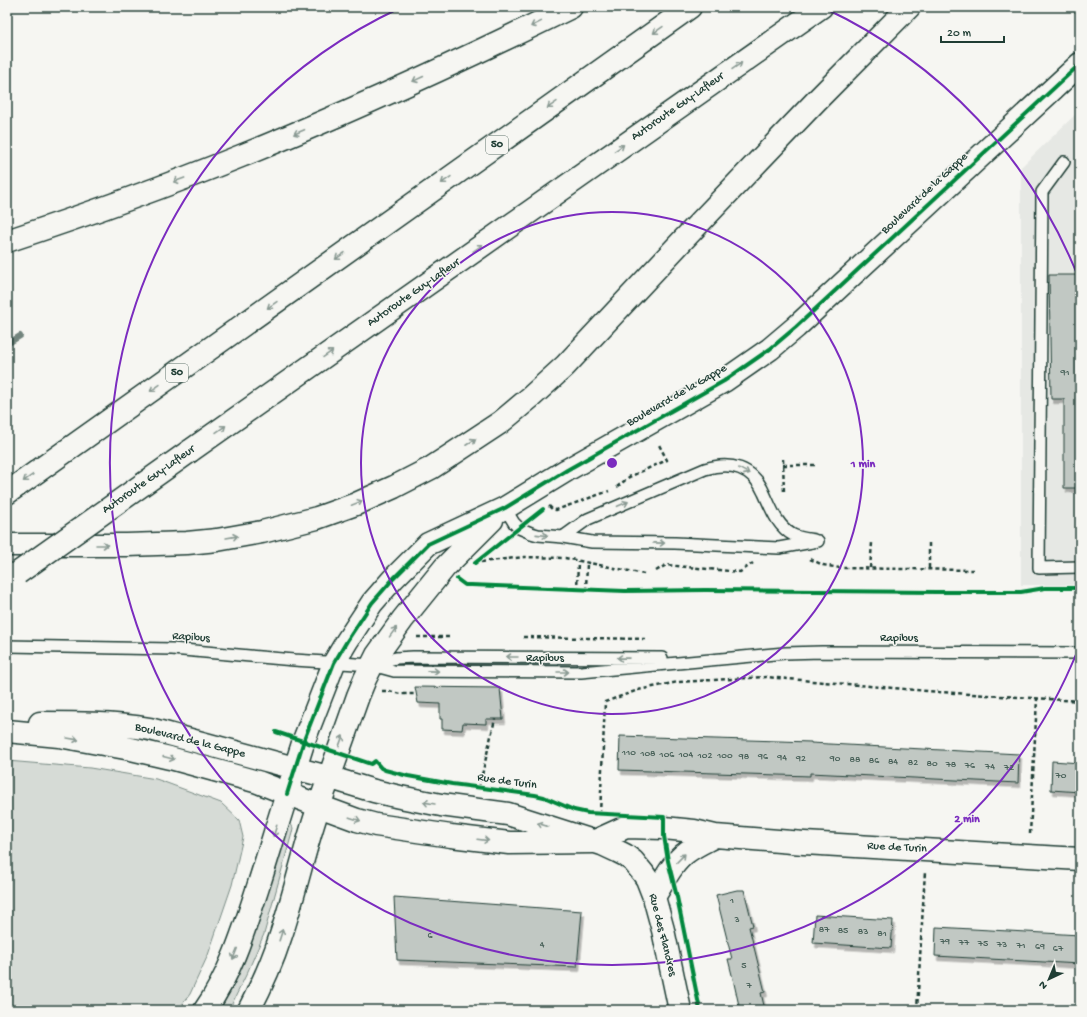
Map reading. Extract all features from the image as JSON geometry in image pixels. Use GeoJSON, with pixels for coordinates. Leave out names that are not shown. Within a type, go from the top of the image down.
{"type":"FeatureCollection","features":[{"type":"Feature","properties":{"kind":"main road"},"geometry":{"type":"LineString","coordinates":[[7,241],[96,210],[241,156],[391,92],[571,7]]}},
{"type":"Feature","properties":{"kind":"main road","name":"50"},"geometry":{"type":"LineString","coordinates":[[7,493],[690,7]]}},
{"type":"Feature","properties":{"kind":"main road","name":"Autoroute Guy-Lafleur"},"geometry":{"type":"LineString","coordinates":[[7,581],[821,7]]}},
{"type":"Feature","properties":{"kind":"main road"},"geometry":{"type":"LineString","coordinates":[[7,545],[127,545],[187,543],[216,540],[262,532],[317,518],[356,504],[412,477],[448,457],[501,422],[560,371],[858,58],[910,7]]}},
{"type":"Feature","properties":{"kind":"main road","name":"Boulevard de la Gappe"},"geometry":{"type":"LineString","coordinates":[[7,723],[91,723],[132,726],[164,732],[295,768],[304,740],[334,663],[347,641],[372,603],[393,579],[428,544],[505,508],[567,470],[724,381],[770,349],[796,327],[1080,64]]}},
{"type":"Feature","properties":{"kind":"main road","name":"Boulevard de la Gappe"},"geometry":{"type":"LineString","coordinates":[[249,1010],[267,972],[280,939],[310,832],[328,777],[358,696],[372,665],[402,619],[439,574],[505,508]]}},
{"type":"Feature","properties":{"kind":"main road","name":"Boulevard de la Gappe"},"geometry":{"type":"LineString","coordinates":[[7,731],[59,736],[196,764],[258,782],[319,806]]}},
{"type":"Feature","properties":{"kind":"main road"},"geometry":{"type":"LineString","coordinates":[[205,1010],[218,991],[242,935],[295,768],[400,797],[441,805],[508,814],[593,842]]}},
{"type":"Feature","properties":{"kind":"main road","name":"Rue de Turin"},"geometry":{"type":"LineString","coordinates":[[319,806],[357,820],[392,828],[509,843],[593,842],[626,828],[664,828],[694,831],[715,836],[1028,857],[1080,859]]}},
{"type":"Feature","properties":{"kind":"main road"},"geometry":{"type":"LineString","coordinates":[[654,897],[670,870],[682,857],[698,845],[715,836]]}},
{"type":"Feature","properties":{"kind":"main road","name":"Rue des Flandres"},"geometry":{"type":"LineString","coordinates":[[593,842],[617,851],[633,861],[648,879],[663,930],[680,1010]]}},
{"type":"Feature","properties":{"kind":"lane"},"geometry":{"type":"LineString","coordinates":[[1064,162],[1042,192],[1039,568],[1080,567]]}},
{"type":"Feature","properties":{"kind":"lane"},"geometry":{"type":"LineString","coordinates":[[505,508],[514,523],[525,531],[538,535],[563,536],[592,542],[675,543],[779,548],[818,541],[794,535],[786,529],[773,514],[761,486],[752,476],[745,470],[735,466],[724,465],[705,469],[588,519],[563,536]]}},
{"type":"Feature","properties":{"kind":"lane","name":"Rapibus"},"geometry":{"type":"LineString","coordinates":[[7,646],[172,649],[372,665],[394,671],[581,672],[785,653],[822,652],[1080,653]]}},
{"type":"Feature","properties":{"kind":"path"},"geometry":{"type":"LineString","coordinates":[[548,506],[556,510],[618,487],[629,477],[667,460],[658,442]]}},
{"type":"Feature","properties":{"kind":"path"},"geometry":{"type":"LineString","coordinates":[[783,459],[784,500]]}},
{"type":"Feature","properties":{"kind":"path"},"geometry":{"type":"LineString","coordinates":[[783,465],[817,465]]}},
{"type":"Feature","properties":{"kind":"path"},"geometry":{"type":"LineString","coordinates":[[870,568],[872,543]]}},
{"type":"Feature","properties":{"kind":"path"},"geometry":{"type":"LineString","coordinates":[[929,543],[929,569]]}},
{"type":"Feature","properties":{"kind":"path"},"geometry":{"type":"LineString","coordinates":[[475,563],[524,557],[565,558],[644,574]]}},
{"type":"Feature","properties":{"kind":"path"},"geometry":{"type":"LineString","coordinates":[[808,557],[823,565],[840,568],[973,570]]}},
{"type":"Feature","properties":{"kind":"path"},"geometry":{"type":"LineString","coordinates":[[475,563],[481,558]]}},
{"type":"Feature","properties":{"kind":"path"},"geometry":{"type":"LineString","coordinates":[[577,590],[578,561]]}},
{"type":"Feature","properties":{"kind":"path"},"geometry":{"type":"LineString","coordinates":[[586,590],[587,563]]}},
{"type":"Feature","properties":{"kind":"path"},"geometry":{"type":"LineString","coordinates":[[656,571],[666,565],[740,572],[753,563]]}},
{"type":"Feature","properties":{"kind":"path"},"geometry":{"type":"LineString","coordinates":[[569,590],[594,590]]}},
{"type":"Feature","properties":{"kind":"path"},"geometry":{"type":"LineString","coordinates":[[410,638],[451,637]]}},
{"type":"Feature","properties":{"kind":"path"},"geometry":{"type":"LineString","coordinates":[[522,637],[647,639]]}},
{"type":"Feature","properties":{"kind":"path"},"geometry":{"type":"LineString","coordinates":[[600,814],[605,702],[638,690],[678,682],[766,677],[939,692],[1080,701]]}},
{"type":"Feature","properties":{"kind":"path"},"geometry":{"type":"LineString","coordinates":[[378,691],[414,694]]}},
{"type":"Feature","properties":{"kind":"path"},"geometry":{"type":"LineString","coordinates":[[1028,857],[1037,699]]}},
{"type":"Feature","properties":{"kind":"path"},"geometry":{"type":"LineString","coordinates":[[479,788],[495,719]]}},
{"type":"Feature","properties":{"kind":"path"},"geometry":{"type":"LineString","coordinates":[[594,814],[607,814]]}},
{"type":"Feature","properties":{"kind":"path"},"geometry":{"type":"LineString","coordinates":[[917,1010],[926,850]]}},
{"type":"Feature","properties":{"kind":"shaded area"},"geometry":{"type":"Polygon","coordinates":[[[1080,110],[1080,585],[1021,585],[1021,167],[1080,110]]]}},
{"type":"Feature","properties":{"kind":"shaded area"},"geometry":{"type":"Polygon","coordinates":[[[7,761],[90,768],[156,779],[221,803],[239,820],[243,837],[232,885],[208,955],[190,994],[178,1010],[7,1010],[7,761]]]}},
{"type":"Feature","properties":{"kind":"shaded area"},"geometry":{"type":"Polygon","coordinates":[[[291,824],[293,828],[292,833],[264,934],[229,1010],[217,1010],[286,827],[291,824]]]}},
{"type":"Feature","properties":{"kind":"building"},"geometry":{"type":"Polygon","coordinates":[[[1049,275],[1080,275],[1080,488],[1064,488],[1064,399],[1051,399],[1049,275]]]}},
{"type":"Feature","properties":{"kind":"building"},"geometry":{"type":"Polygon","coordinates":[[[415,687],[500,688],[503,719],[486,719],[486,724],[463,723],[462,730],[442,729],[440,704],[418,703],[415,687]]]}},
{"type":"Feature","properties":{"kind":"building"},"geometry":{"type":"Polygon","coordinates":[[[620,736],[811,742],[1019,754],[1018,783],[810,773],[810,776],[619,770],[620,736]]]}},
{"type":"Feature","properties":{"kind":"building"},"geometry":{"type":"Polygon","coordinates":[[[1052,761],[1080,763],[1080,792],[1051,790],[1052,761]]]}},
{"type":"Feature","properties":{"kind":"building"},"geometry":{"type":"Polygon","coordinates":[[[737,890],[744,890],[753,926],[749,927],[765,992],[761,993],[765,1010],[740,1010],[728,959],[732,959],[716,895],[737,890]]]}},
{"type":"Feature","properties":{"kind":"building"},"geometry":{"type":"Polygon","coordinates":[[[394,897],[582,911],[577,967],[397,960],[394,897]]]}},
{"type":"Feature","properties":{"kind":"building"},"geometry":{"type":"Polygon","coordinates":[[[815,915],[893,920],[891,948],[813,943],[815,915]]]}},
{"type":"Feature","properties":{"kind":"building"},"geometry":{"type":"Polygon","coordinates":[[[936,927],[1080,935],[1080,964],[935,956],[936,927]]]}},
{"type":"Feature","properties":{"kind":"waterway"},"geometry":{"type":"LineString","coordinates":[[7,344],[20,336]]}},
{"type":"Feature","properties":{"kind":"cycle path"},"geometry":{"type":"LineString","coordinates":[[287,794],[304,740],[334,663],[372,603],[393,579],[428,544],[505,508],[567,470],[724,381],[770,349],[796,327],[1080,64]]}},
{"type":"Feature","properties":{"kind":"cycle path"},"geometry":{"type":"LineString","coordinates":[[475,563],[543,509]]}},
{"type":"Feature","properties":{"kind":"cycle path"},"geometry":{"type":"LineString","coordinates":[[457,579],[465,585],[625,591],[705,590],[1021,592],[1045,588],[1080,588]]}},
{"type":"Feature","properties":{"kind":"cycle path"},"geometry":{"type":"LineString","coordinates":[[276,732],[371,764],[375,761],[385,770],[408,776],[452,784],[535,795],[544,797],[574,810],[588,813],[664,817],[664,836],[668,861],[677,897],[700,1010]]}}]}
